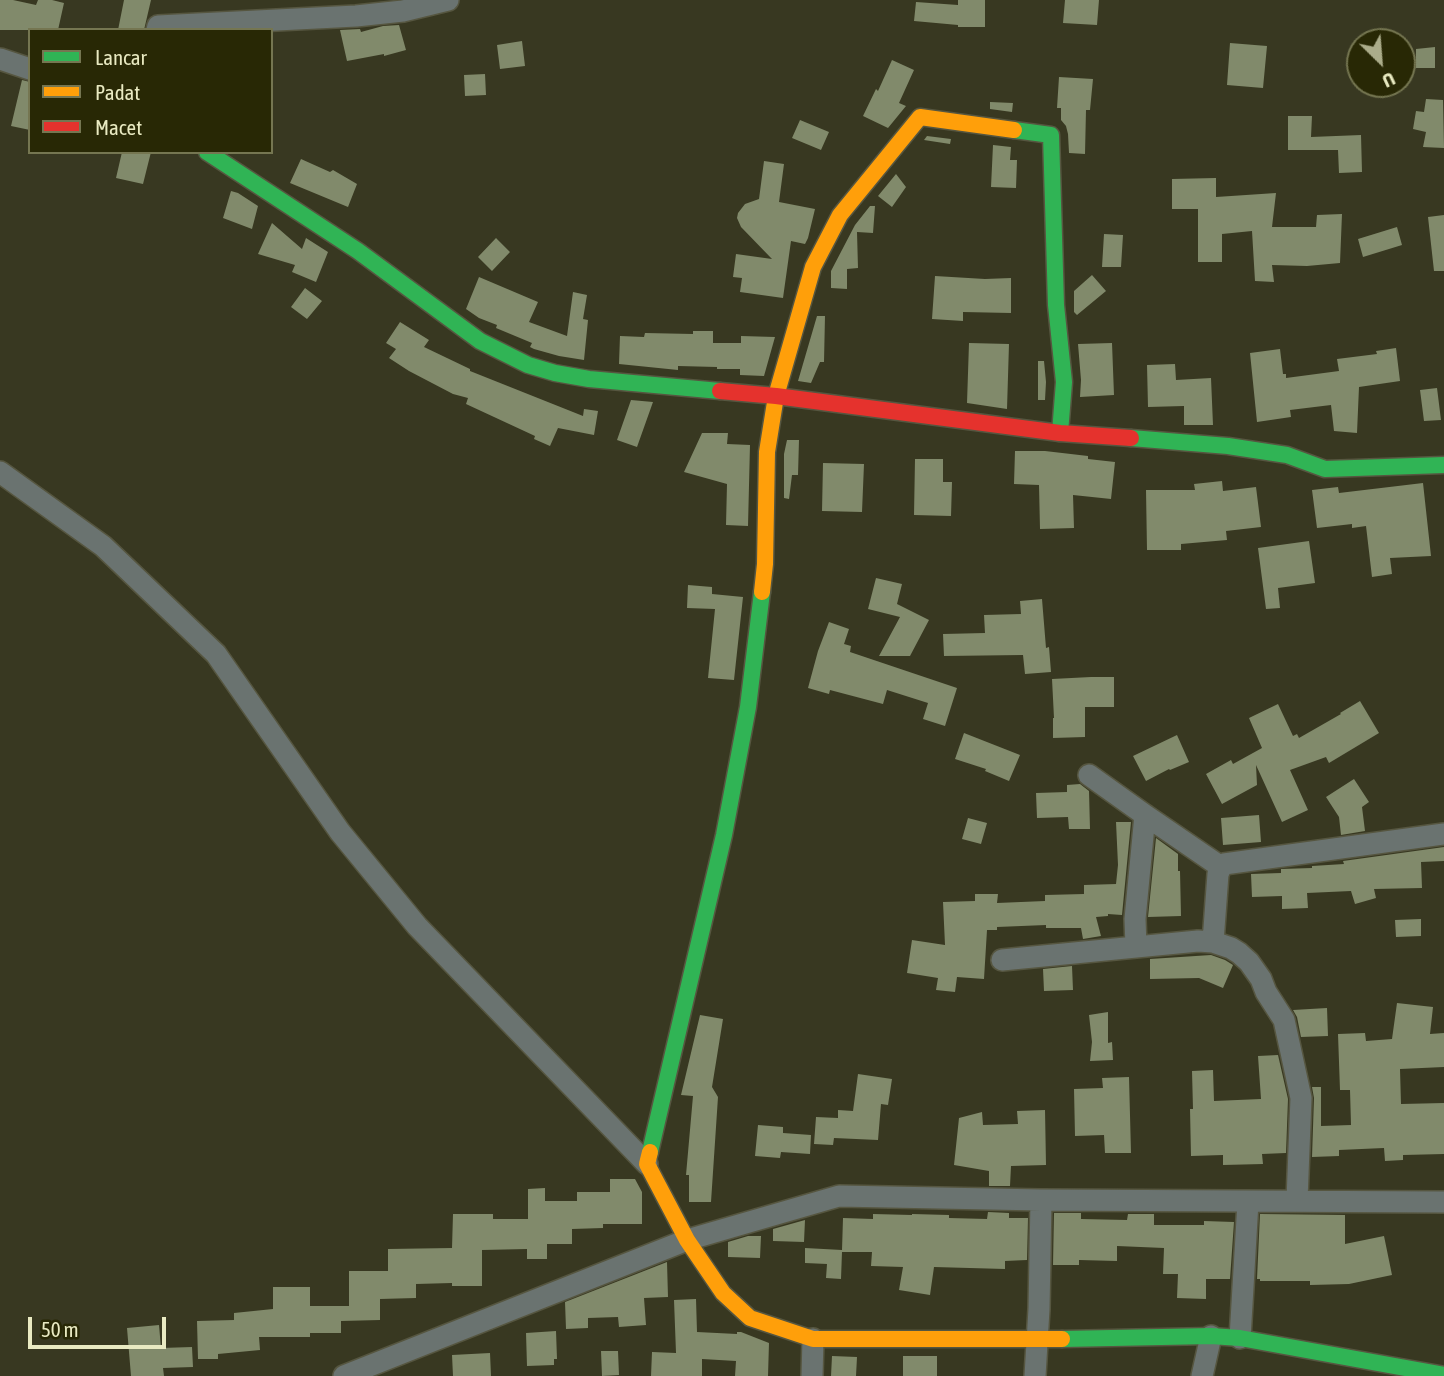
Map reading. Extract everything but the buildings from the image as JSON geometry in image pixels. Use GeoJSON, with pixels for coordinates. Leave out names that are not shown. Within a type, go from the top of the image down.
{"type":"FeatureCollection","features":[{"type":"Feature","properties":{"kind":"street"},"geometry":{"type":"LineString","coordinates":[[158,28],[356,16],[403,11],[448,0]]}},
{"type":"Feature","properties":{"kind":"street"},"geometry":{"type":"LineString","coordinates":[[0,59],[28,68]]}},
{"type":"Feature","properties":{"kind":"street"},"geometry":{"type":"LineString","coordinates":[[647,1164],[721,848],[748,707],[765,564],[767,452],[776,396],[813,267],[840,215],[919,117],[1051,135],[1056,305],[1064,382],[1060,433]]}},
{"type":"Feature","properties":{"kind":"street"},"geometry":{"type":"LineString","coordinates":[[210,154],[358,251],[480,341],[528,365],[555,373],[589,379],[776,396],[1060,433],[1228,446],[1287,455],[1325,469],[1444,465]]}},
{"type":"Feature","properties":{"kind":"street"},"geometry":{"type":"LineString","coordinates":[[0,472],[103,546],[216,654],[340,832],[416,926],[647,1164],[687,1240],[723,1293],[750,1318],[813,1339],[1038,1326],[1240,1338],[1444,1375]]}},
{"type":"Feature","properties":{"kind":"street"},"geometry":{"type":"LineString","coordinates":[[1089,775],[1221,867]]}},
{"type":"Feature","properties":{"kind":"street"},"geometry":{"type":"LineString","coordinates":[[1136,947],[1135,919],[1145,815]]}},
{"type":"Feature","properties":{"kind":"street"},"geometry":{"type":"LineString","coordinates":[[1213,942],[1218,874],[1221,867],[1228,863],[1444,834]]}},
{"type":"Feature","properties":{"kind":"street"},"geometry":{"type":"LineString","coordinates":[[1002,960],[1198,941],[1213,942],[1231,948],[1249,962],[1284,1020],[1301,1098],[1297,1200]]}},
{"type":"Feature","properties":{"kind":"street"},"geometry":{"type":"LineString","coordinates":[[357,1374],[687,1240],[839,1196],[1444,1202]]}},
{"type":"Feature","properties":{"kind":"street"},"geometry":{"type":"LineString","coordinates":[[1035,1376],[1041,1200]]}},
{"type":"Feature","properties":{"kind":"street"},"geometry":{"type":"LineString","coordinates":[[1240,1338],[1248,1202]]}},
{"type":"Feature","properties":{"kind":"street"},"geometry":{"type":"LineString","coordinates":[[1202,1376],[1211,1336]]}},
{"type":"Feature","properties":{"kind":"street"},"geometry":{"type":"LineString","coordinates":[[812,1376],[813,1339]]}},
{"type":"Feature","properties":{"kind":"traffic: fast"},"geometry":{"type":"LineString","coordinates":[[1014,130],[1051,135],[1056,305],[1064,382],[1060,433]]}},
{"type":"Feature","properties":{"kind":"traffic: fast"},"geometry":{"type":"LineString","coordinates":[[210,154],[358,251],[480,341],[528,365],[589,379],[720,391]]}},
{"type":"Feature","properties":{"kind":"traffic: fast"},"geometry":{"type":"LineString","coordinates":[[1131,438],[1228,446],[1287,455],[1325,469],[1444,465]]}},
{"type":"Feature","properties":{"kind":"traffic: fast"},"geometry":{"type":"LineString","coordinates":[[650,1152],[724,835],[748,707],[762,592]]}},
{"type":"Feature","properties":{"kind":"traffic: fast"},"geometry":{"type":"LineString","coordinates":[[1062,1339],[1211,1336],[1240,1338],[1444,1375]]}},
{"type":"Feature","properties":{"kind":"traffic: slow"},"geometry":{"type":"LineString","coordinates":[[762,592],[767,452],[776,396],[813,267],[840,215],[920,117],[1014,130]]}},
{"type":"Feature","properties":{"kind":"traffic: slow"},"geometry":{"type":"LineString","coordinates":[[650,1152],[647,1164],[687,1240],[723,1293],[750,1318],[813,1339],[1062,1339]]}},
{"type":"Feature","properties":{"kind":"traffic: jam"},"geometry":{"type":"LineString","coordinates":[[720,391],[1060,433],[1131,438]]}}]}
